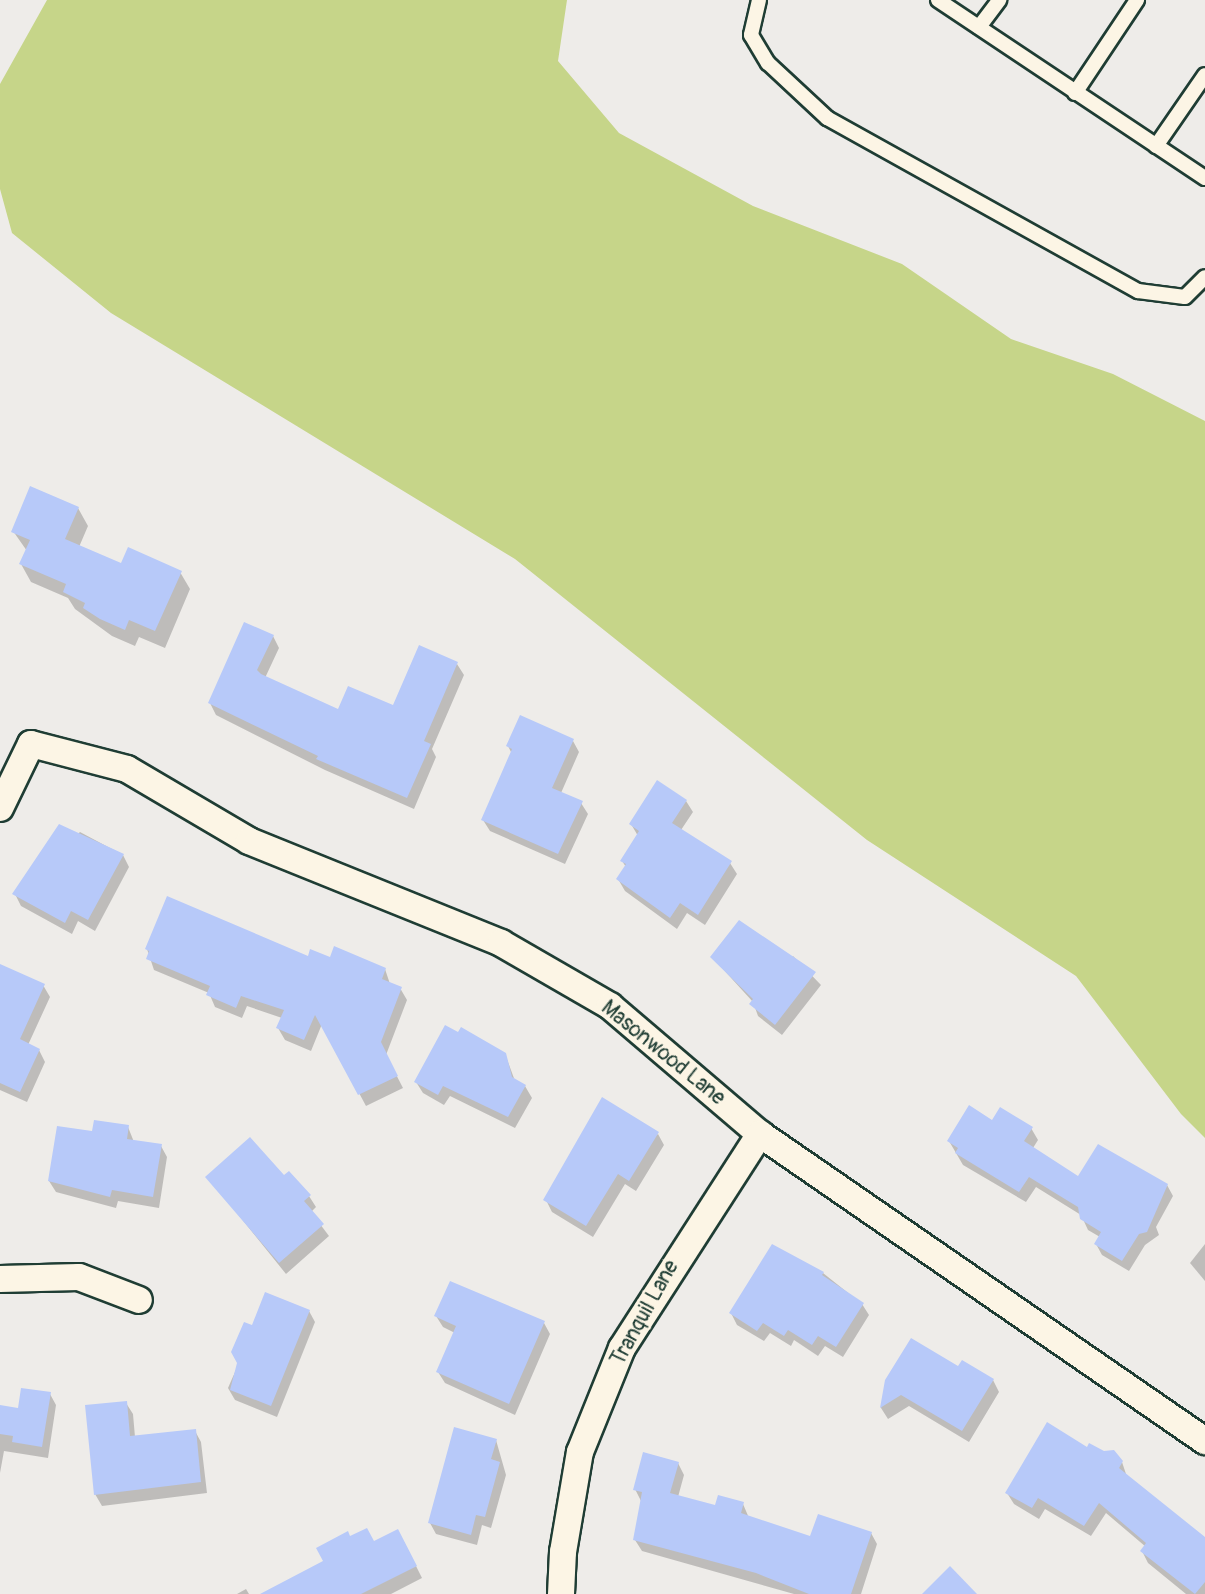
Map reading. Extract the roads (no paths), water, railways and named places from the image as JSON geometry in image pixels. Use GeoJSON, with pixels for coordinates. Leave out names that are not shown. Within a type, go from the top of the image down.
{"type":"FeatureCollection","features":[{"type":"Feature","properties":{"kind":"street","name":"Masonwood Lane"},"geometry":{"type":"LineString","coordinates":[[0,808],[32,744],[127,769],[249,841],[501,943],[610,1006],[760,1134],[1205,1441]]}},
{"type":"Feature","properties":{"kind":"street","name":"Tranquil Lane"},"geometry":{"type":"LineString","coordinates":[[561,1594],[563,1552],[580,1452],[622,1348],[760,1134]]}},
{"type":"Feature","properties":{"kind":"street"},"geometry":{"type":"LineString","coordinates":[[0,1279],[79,1277],[139,1300]]}},
{"type":"Feature","properties":{"kind":"lane"},"geometry":{"type":"LineString","coordinates":[[759,0],[751,35],[768,63],[827,118],[1138,291],[1185,297],[1205,277]]}},
{"type":"Feature","properties":{"kind":"lane"},"geometry":{"type":"LineString","coordinates":[[938,0],[1205,178]]}},
{"type":"Feature","properties":{"kind":"lane"},"geometry":{"type":"LineString","coordinates":[[979,27],[999,0]]}},
{"type":"Feature","properties":{"kind":"lane"},"geometry":{"type":"LineString","coordinates":[[1076,93],[1137,0]]}},
{"type":"Feature","properties":{"kind":"lane"},"geometry":{"type":"LineString","coordinates":[[1156,146],[1205,75]]}}]}
